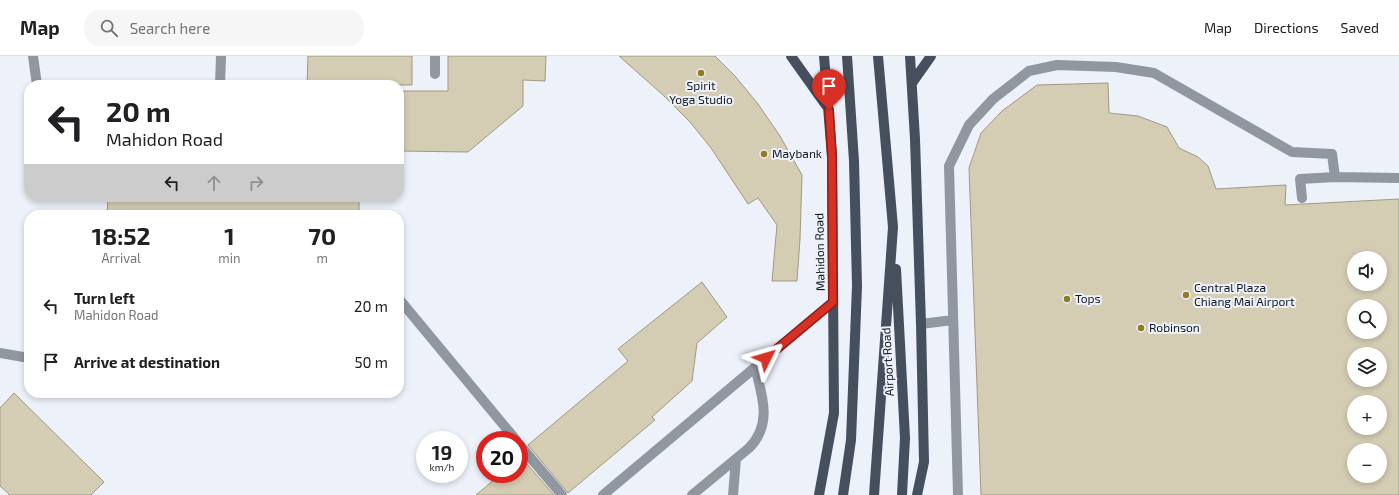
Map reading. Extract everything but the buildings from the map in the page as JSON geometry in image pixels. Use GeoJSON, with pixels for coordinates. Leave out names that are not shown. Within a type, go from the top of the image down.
{"type":"FeatureCollection","features":[{"type":"Feature","properties":{"kind":"main road"},"geometry":{"type":"LineString","coordinates":[[791,56],[829,110]]}},
{"type":"Feature","properties":{"kind":"main road","name":"Mahidon Road"},"geometry":{"type":"LineString","coordinates":[[819,495],[834,413],[832,156],[824,56]]}},
{"type":"Feature","properties":{"kind":"main road"},"geometry":{"type":"LineString","coordinates":[[843,495],[851,440],[857,286],[854,161],[847,56]]}},
{"type":"Feature","properties":{"kind":"main road"},"geometry":{"type":"LineString","coordinates":[[874,495],[893,227],[878,56]]}},
{"type":"Feature","properties":{"kind":"main road"},"geometry":{"type":"LineString","coordinates":[[910,56],[921,324],[924,495]]}},
{"type":"Feature","properties":{"kind":"main road"},"geometry":{"type":"LineString","coordinates":[[912,83],[931,56]]}},
{"type":"Feature","properties":{"kind":"main road","name":"Airport Road"},"geometry":{"type":"LineString","coordinates":[[893,227],[905,438],[902,495]]}},
{"type":"Feature","properties":{"kind":"main road"},"geometry":{"type":"LineString","coordinates":[[917,495],[924,462]]}},
{"type":"Feature","properties":{"kind":"lane"},"geometry":{"type":"LineString","coordinates":[[34,56],[36,80]]}},
{"type":"Feature","properties":{"kind":"lane"},"geometry":{"type":"LineString","coordinates":[[220,80],[221,56]]}},
{"type":"Feature","properties":{"kind":"lane"},"geometry":{"type":"LineString","coordinates":[[435,56],[435,74]]}},
{"type":"Feature","properties":{"kind":"lane"},"geometry":{"type":"LineString","coordinates":[[958,495],[949,166],[969,125],[993,99],[1029,71],[1057,65],[1116,67],[1154,74],[1292,152],[1332,154],[1335,177]]}},
{"type":"Feature","properties":{"kind":"lane"},"geometry":{"type":"LineString","coordinates":[[1302,198],[1300,179],[1335,177],[1399,178]]}},
{"type":"Feature","properties":{"kind":"lane"},"geometry":{"type":"LineString","coordinates":[[603,495],[833,302]]}},
{"type":"Feature","properties":{"kind":"lane"},"geometry":{"type":"LineString","coordinates":[[404,304],[509,431]]}},
{"type":"Feature","properties":{"kind":"lane"},"geometry":{"type":"LineString","coordinates":[[921,324],[953,320]]}},
{"type":"Feature","properties":{"kind":"lane"},"geometry":{"type":"LineString","coordinates":[[0,353],[24,357]]}},
{"type":"Feature","properties":{"kind":"lane"},"geometry":{"type":"LineString","coordinates":[[692,495],[749,448],[754,442],[763,420],[764,408],[755,367]]}},
{"type":"Feature","properties":{"kind":"lane"},"geometry":{"type":"LineString","coordinates":[[528,455],[562,495]]}},
{"type":"Feature","properties":{"kind":"lane"},"geometry":{"type":"LineString","coordinates":[[733,495],[736,459]]}},
{"type":"Feature","properties":{"kind":"place","name":"Spirit Yoga Studio"},"geometry":{"type":"Point","coordinates":[701,73]}},
{"type":"Feature","properties":{"kind":"place","name":"Maybank"},"geometry":{"type":"Point","coordinates":[764,154]}},
{"type":"Feature","properties":{"kind":"place","name":"Central Plaza Chiang Mai Airport"},"geometry":{"type":"Point","coordinates":[1186,295]}},
{"type":"Feature","properties":{"kind":"place","name":"Tops"},"geometry":{"type":"Point","coordinates":[1067,299]}},
{"type":"Feature","properties":{"kind":"place","name":"Robinson"},"geometry":{"type":"Point","coordinates":[1141,328]}},
{"type":"Feature","properties":{"kind":"route"},"geometry":{"type":"LineString","coordinates":[[766,358],[833,302],[832,156],[829,110]]}}]}
